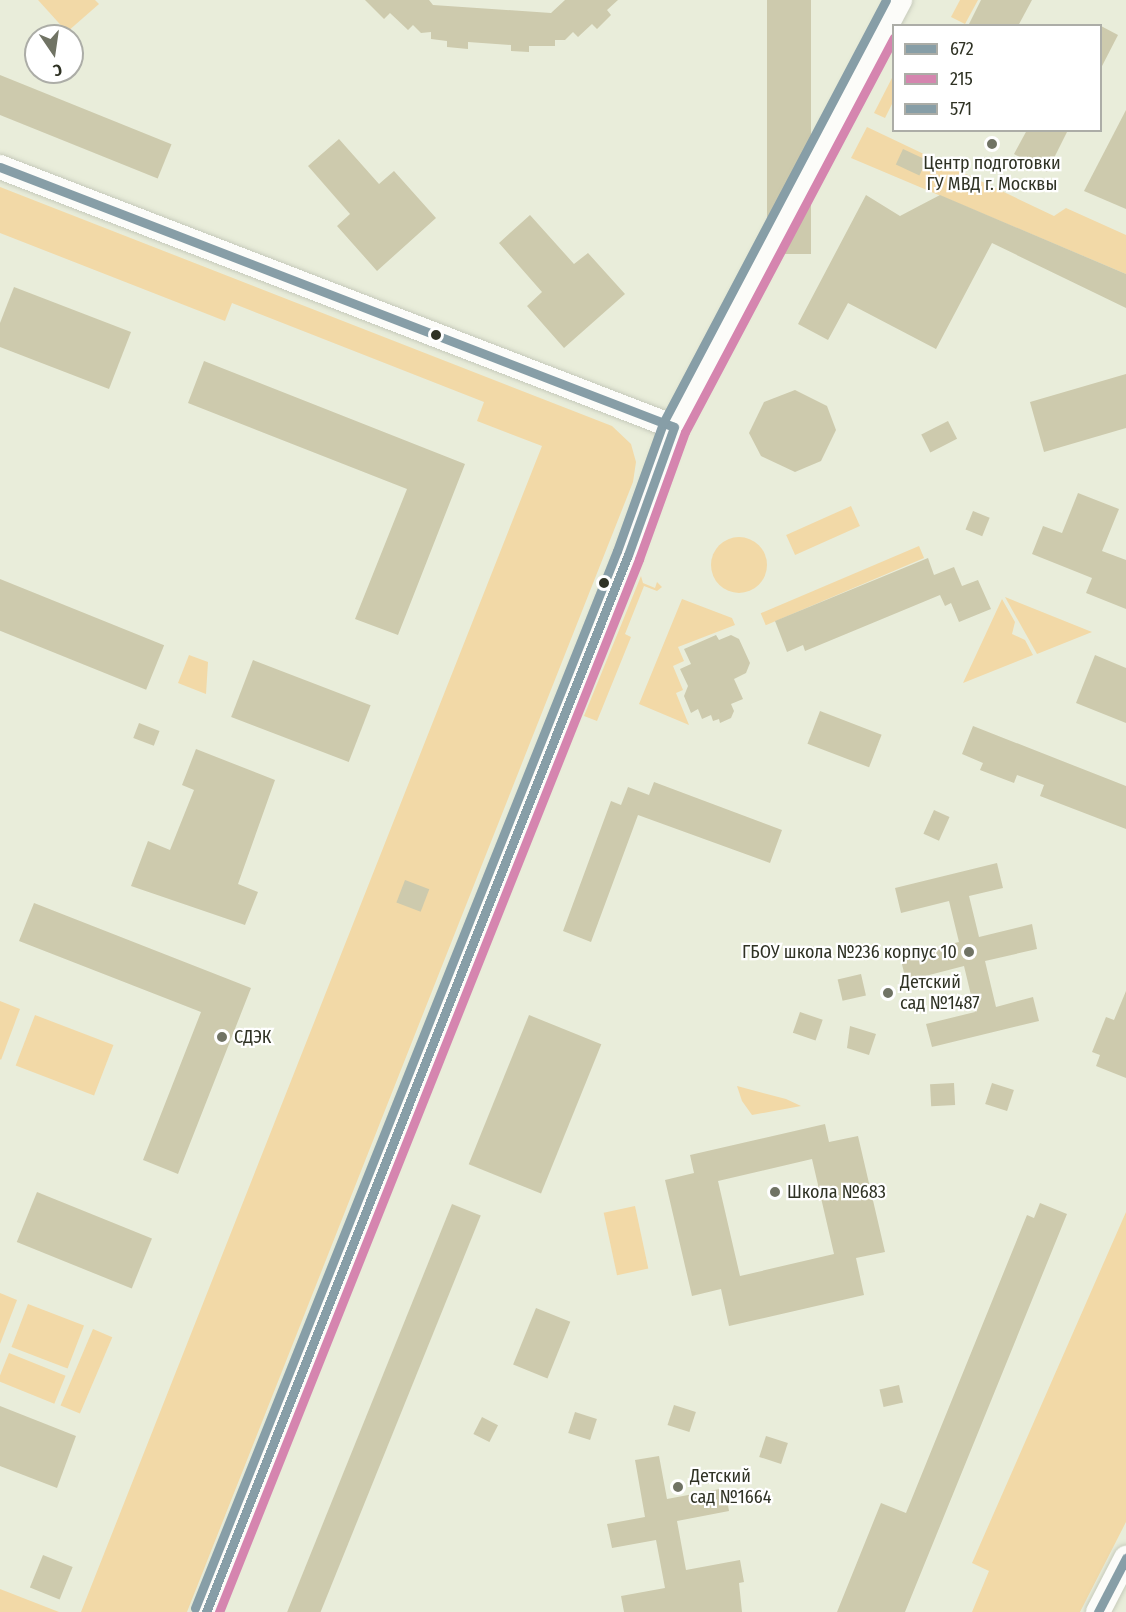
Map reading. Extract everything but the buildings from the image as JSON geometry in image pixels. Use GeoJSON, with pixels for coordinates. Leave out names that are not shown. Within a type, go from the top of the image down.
{"type":"FeatureCollection","features":[{"type":"Feature","properties":{"kind":"street"},"geometry":{"type":"LineString","coordinates":[[206,1612],[628,555],[674,427],[900,0]]}},
{"type":"Feature","properties":{"kind":"street"},"geometry":{"type":"LineString","coordinates":[[0,167],[674,427]]}},
{"type":"Feature","properties":{"kind":"street"},"geometry":{"type":"LineString","coordinates":[[1098,1612],[1126,1558]]}},
{"type":"Feature","properties":{"kind":"shaded area"},"geometry":{"type":"Polygon","coordinates":[[[38,0],[95,0],[99,4],[76,24],[60,24],[38,0]]]}},
{"type":"Feature","properties":{"kind":"shaded area"},"geometry":{"type":"Polygon","coordinates":[[[960,0],[978,0],[965,24],[951,17],[960,0]]]}},
{"type":"Feature","properties":{"kind":"shaded area"},"geometry":{"type":"Polygon","coordinates":[[[892,78],[892,104],[885,118],[874,113],[892,78]]]}},
{"type":"Feature","properties":{"kind":"shaded area"},"geometry":{"type":"Polygon","coordinates":[[[867,127],[1054,216],[1066,208],[1126,235],[1126,274],[851,158],[867,127]]]}},
{"type":"Feature","properties":{"kind":"shaded area"},"geometry":{"type":"Polygon","coordinates":[[[0,187],[612,426],[631,444],[636,462],[633,482],[187,1612],[81,1612],[542,446],[477,421],[484,402],[232,303],[225,321],[0,233],[0,187]]]}},
{"type":"Feature","properties":{"kind":"shaded area"},"geometry":{"type":"Polygon","coordinates":[[[851,506],[860,526],[795,555],[786,535],[851,506]]]}},
{"type":"Feature","properties":{"kind":"shaded area"},"geometry":{"type":"Polygon","coordinates":[[[734,537],[744,537],[759,545],[765,554],[767,565],[765,576],[759,585],[744,593],[734,593],[723,588],[716,581],[711,570],[711,560],[716,549],[723,542],[734,537]]]}},
{"type":"Feature","properties":{"kind":"shaded area"},"geometry":{"type":"Polygon","coordinates":[[[919,546],[924,558],[766,625],[761,613],[919,546]]]}},
{"type":"Feature","properties":{"kind":"shaded area"},"geometry":{"type":"Polygon","coordinates":[[[641,576],[643,583],[655,588],[657,582],[662,587],[657,591],[644,586],[625,634],[631,637],[597,721],[584,716],[641,576]]]}},
{"type":"Feature","properties":{"kind":"shaded area"},"geometry":{"type":"Polygon","coordinates":[[[1005,597],[1092,632],[1037,654],[1005,597]]]}},
{"type":"Feature","properties":{"kind":"shaded area"},"geometry":{"type":"Polygon","coordinates":[[[682,599],[732,618],[735,625],[678,647],[684,661],[673,666],[683,690],[676,693],[689,725],[639,704],[682,599]]]}},
{"type":"Feature","properties":{"kind":"shaded area"},"geometry":{"type":"Polygon","coordinates":[[[1002,599],[1015,622],[1012,634],[1025,640],[1033,655],[963,683],[1002,599]]]}},
{"type":"Feature","properties":{"kind":"shaded area"},"geometry":{"type":"Polygon","coordinates":[[[189,655],[208,662],[206,694],[178,683],[189,655]]]}},
{"type":"Feature","properties":{"kind":"shaded area"},"geometry":{"type":"Polygon","coordinates":[[[0,1001],[20,1009],[1,1060],[0,1059],[0,1001]]]}},
{"type":"Feature","properties":{"kind":"shaded area"},"geometry":{"type":"Polygon","coordinates":[[[35,1015],[113,1045],[94,1096],[16,1065],[35,1015]]]}},
{"type":"Feature","properties":{"kind":"shaded area"},"geometry":{"type":"Polygon","coordinates":[[[737,1086],[786,1099],[801,1106],[752,1115],[742,1101],[737,1086]]]}},
{"type":"Feature","properties":{"kind":"shaded area"},"geometry":{"type":"Polygon","coordinates":[[[635,1206],[648,1269],[617,1275],[604,1213],[635,1206]]]}},
{"type":"Feature","properties":{"kind":"shaded area"},"geometry":{"type":"Polygon","coordinates":[[[1126,1212],[1126,1522],[1080,1612],[972,1612],[989,1571],[972,1563],[1126,1212]]]}},
{"type":"Feature","properties":{"kind":"shaded area"},"geometry":{"type":"Polygon","coordinates":[[[0,1293],[17,1300],[0,1344],[0,1293]]]}},
{"type":"Feature","properties":{"kind":"shaded area"},"geometry":{"type":"Polygon","coordinates":[[[28,1304],[84,1326],[68,1368],[12,1347],[28,1304]]]}},
{"type":"Feature","properties":{"kind":"shaded area"},"geometry":{"type":"Polygon","coordinates":[[[93,1329],[112,1337],[80,1414],[61,1405],[93,1329]]]}},
{"type":"Feature","properties":{"kind":"shaded area"},"geometry":{"type":"Polygon","coordinates":[[[9,1353],[66,1376],[54,1404],[0,1382],[0,1375],[9,1353]]]}},
{"type":"Feature","properties":{"kind":"shaded area"},"geometry":{"type":"Polygon","coordinates":[[[0,1589],[59,1612],[0,1612],[0,1589]]]}},
{"type":"Feature","properties":{"kind":"transit line","name":"571"},"geometry":{"type":"LineString","coordinates":[[195,1608],[617,551],[663,423],[886,0]]}},
{"type":"Feature","properties":{"kind":"transit line","name":"215"},"geometry":{"type":"LineString","coordinates":[[219,1612],[639,559],[685,432],[892,42]]}},
{"type":"Feature","properties":{"kind":"transit line","name":"672"},"geometry":{"type":"LineString","coordinates":[[0,167],[674,427]]}},
{"type":"Feature","properties":{"kind":"transit line","name":"672"},"geometry":{"type":"LineString","coordinates":[[206,1612],[628,555],[674,427]]}},
{"type":"Feature","properties":{"kind":"transit line","name":"672"},"geometry":{"type":"LineString","coordinates":[[1098,1612],[1126,1558]]}},
{"type":"Feature","properties":{"kind":"place","name":"Центр подготовки ГУ МВД г. Москвы"},"geometry":{"type":"Point","coordinates":[992,144]}},
{"type":"Feature","properties":{"kind":"place","name":"ГБОУ школа №236 корпус 10"},"geometry":{"type":"Point","coordinates":[969,952]}},
{"type":"Feature","properties":{"kind":"place","name":"Детский сад №1487"},"geometry":{"type":"Point","coordinates":[888,993]}},
{"type":"Feature","properties":{"kind":"place","name":"СДЭК"},"geometry":{"type":"Point","coordinates":[222,1037]}},
{"type":"Feature","properties":{"kind":"place","name":"Школа №683"},"geometry":{"type":"Point","coordinates":[775,1192]}},
{"type":"Feature","properties":{"kind":"place","name":"Детский сад №1664"},"geometry":{"type":"Point","coordinates":[678,1487]}}]}
